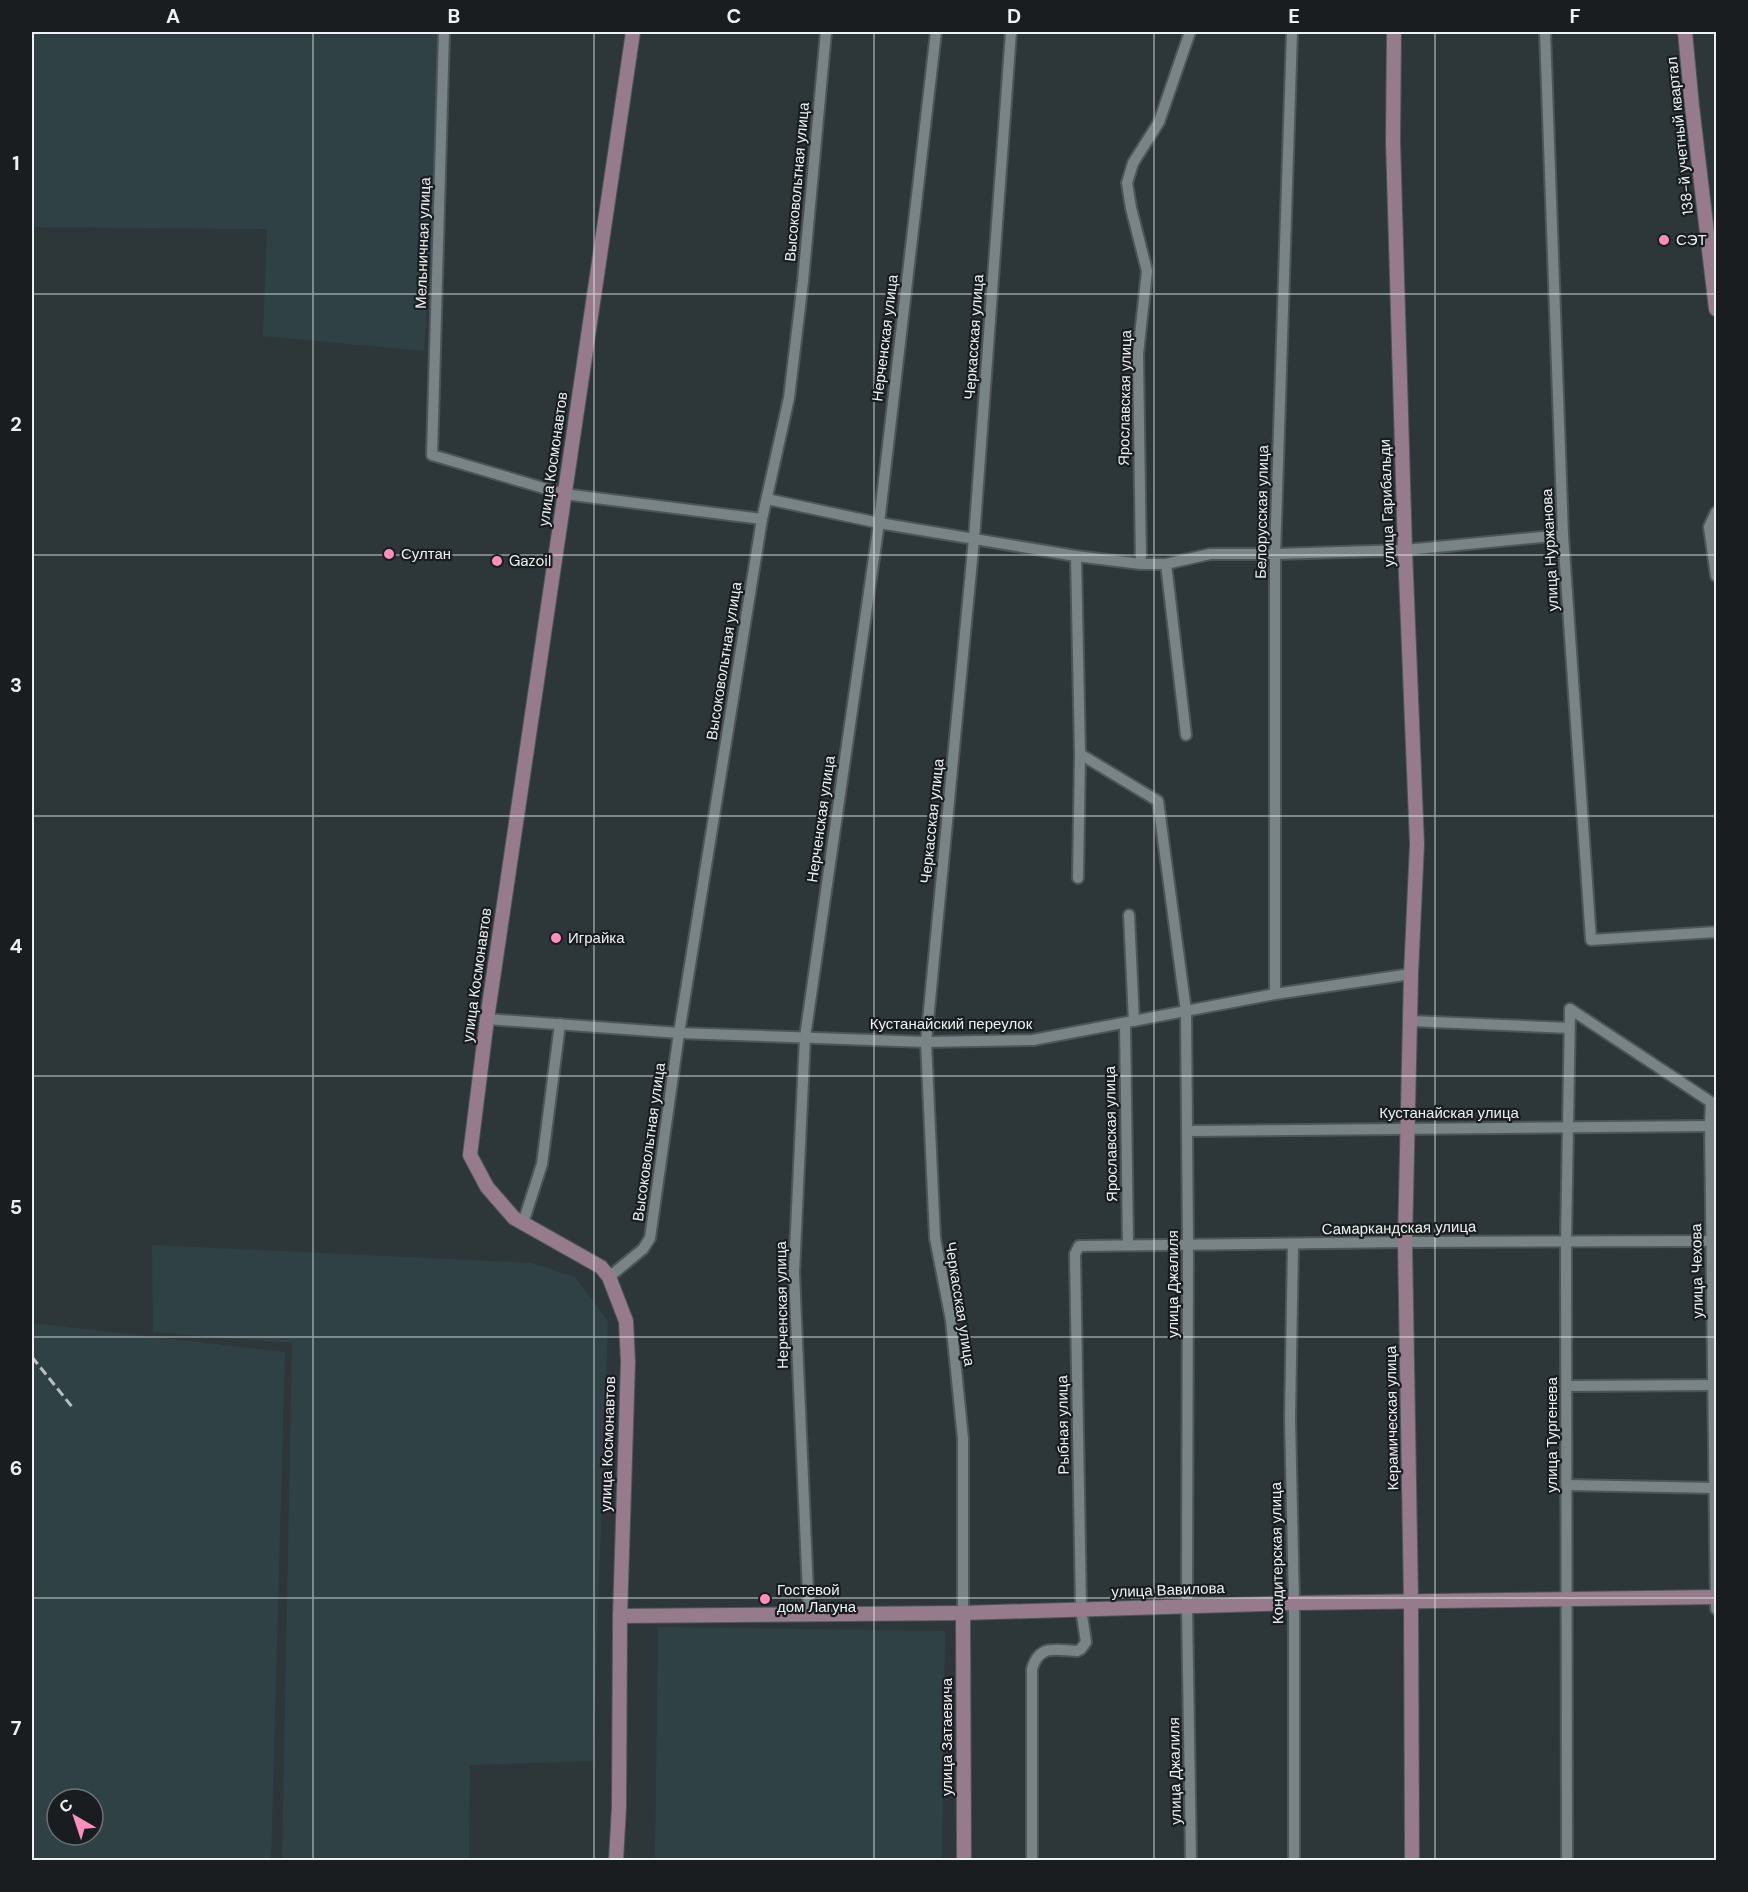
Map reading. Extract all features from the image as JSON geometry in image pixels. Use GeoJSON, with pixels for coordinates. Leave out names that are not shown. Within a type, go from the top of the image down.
{"type":"FeatureCollection","features":[{"type":"Feature","properties":{"kind":"street","name":"Мельничная улица"},"geometry":{"type":"LineString","coordinates":[[444,32],[432,455],[564,494]]}},
{"type":"Feature","properties":{"kind":"street","name":"улица Космонавтов"},"geometry":{"type":"LineString","coordinates":[[616,1860],[619,1807],[626,1321],[609,1277],[601,1267],[514,1218],[487,1187],[470,1155],[487,1019],[633,32]]}},
{"type":"Feature","properties":{"kind":"street","name":"Высоковольтная улица"},"geometry":{"type":"LineString","coordinates":[[609,1277],[643,1250],[650,1238],[679,1033],[762,519],[789,398],[803,281],[826,32]]}},
{"type":"Feature","properties":{"kind":"street","name":"Нерченская улица"},"geometry":{"type":"LineString","coordinates":[[809,1615],[794,1273],[805,1037],[879,524],[936,32]]}},
{"type":"Feature","properties":{"kind":"street","name":"Черкасская улица"},"geometry":{"type":"LineString","coordinates":[[963,1613],[963,1439],[951,1320],[934,1238],[926,1042],[974,539],[1011,32]]}},
{"type":"Feature","properties":{"kind":"street","name":"Ярославская улица"},"geometry":{"type":"LineString","coordinates":[[1141,564],[1137,354],[1147,271],[1127,183],[1133,163],[1159,122],[1190,32]]}},
{"type":"Feature","properties":{"kind":"street","name":"Белорусская улица"},"geometry":{"type":"LineString","coordinates":[[1275,994],[1275,554],[1292,32]]}},
{"type":"Feature","properties":{"kind":"street","name":"улица Гарибальди"},"geometry":{"type":"LineString","coordinates":[[1394,32],[1393,141],[1405,550],[1418,844],[1411,974]]}},
{"type":"Feature","properties":{"kind":"street","name":"улица Нуржанова"},"geometry":{"type":"LineString","coordinates":[[1545,32],[1563,535],[1591,940],[1716,932]]}},
{"type":"Feature","properties":{"kind":"street","name":"138-й учетный квартал"},"geometry":{"type":"LineString","coordinates":[[1686,34],[1692,106],[1716,309]]}},
{"type":"Feature","properties":{"kind":"street"},"geometry":{"type":"LineString","coordinates":[[564,494],[762,519]]}},
{"type":"Feature","properties":{"kind":"street"},"geometry":{"type":"LineString","coordinates":[[767,499],[879,524],[1076,556],[1141,564],[1166,564],[1210,554],[1405,550],[1563,535]]}},
{"type":"Feature","properties":{"kind":"street"},"geometry":{"type":"LineString","coordinates":[[1716,512],[1709,527],[1716,576]]}},
{"type":"Feature","properties":{"kind":"street"},"geometry":{"type":"LineString","coordinates":[[1076,556],[1080,754],[1078,879]]}},
{"type":"Feature","properties":{"kind":"street"},"geometry":{"type":"LineString","coordinates":[[1166,564],[1186,735]]}},
{"type":"Feature","properties":{"kind":"street","name":"улица Джалиля"},"geometry":{"type":"LineString","coordinates":[[1080,754],[1158,801],[1185,1011],[1188,1244],[1187,1606],[1191,1860]]}},
{"type":"Feature","properties":{"kind":"street","name":"Ярославская улица"},"geometry":{"type":"LineString","coordinates":[[1128,1244],[1129,915]]}},
{"type":"Feature","properties":{"kind":"street","name":"Кустанайский переулок"},"geometry":{"type":"LineString","coordinates":[[487,1019],[679,1033],[926,1042],[1033,1040],[1275,994],[1411,974]]}},
{"type":"Feature","properties":{"kind":"street","name":"Керамическая улица"},"geometry":{"type":"LineString","coordinates":[[1411,974],[1405,1242],[1411,1600],[1412,1860]]}},
{"type":"Feature","properties":{"kind":"street","name":"улица Тургенева"},"geometry":{"type":"LineString","coordinates":[[1567,1860],[1566,1242],[1570,1009]]}},
{"type":"Feature","properties":{"kind":"street","name":"улица Чехова"},"geometry":{"type":"LineString","coordinates":[[1570,1009],[1711,1102],[1716,1609]]}},
{"type":"Feature","properties":{"kind":"street"},"geometry":{"type":"LineString","coordinates":[[1411,1021],[1569,1028]]}},
{"type":"Feature","properties":{"kind":"street"},"geometry":{"type":"LineString","coordinates":[[523,1223],[542,1164],[560,1024]]}},
{"type":"Feature","properties":{"kind":"street","name":"Кустанайская улица"},"geometry":{"type":"LineString","coordinates":[[1187,1131],[1710,1125]]}},
{"type":"Feature","properties":{"kind":"street","name":"Самаркандская улица"},"geometry":{"type":"LineString","coordinates":[[1082,1245],[1714,1241]]}},
{"type":"Feature","properties":{"kind":"street","name":"Кондитерская улица"},"geometry":{"type":"LineString","coordinates":[[1293,1244],[1290,1418],[1294,1603],[1294,1860]]}},
{"type":"Feature","properties":{"kind":"street","name":"Рыбная улица"},"geometry":{"type":"LineString","coordinates":[[1032,1860],[1032,1669],[1040,1653],[1047,1650],[1077,1651],[1086,1642],[1081,1609],[1075,1254],[1077,1247],[1082,1245]]}},
{"type":"Feature","properties":{"kind":"street"},"geometry":{"type":"LineString","coordinates":[[1567,1386],[1715,1385]]}},
{"type":"Feature","properties":{"kind":"street"},"geometry":{"type":"LineString","coordinates":[[1567,1485],[1716,1488]]}},
{"type":"Feature","properties":{"kind":"street","name":"улица Вавилова"},"geometry":{"type":"LineString","coordinates":[[620,1616],[963,1613],[1411,1600],[1716,1597]]}},
{"type":"Feature","properties":{"kind":"street","name":"улица Затаевича"},"geometry":{"type":"LineString","coordinates":[[963,1613],[964,1860]]}},
{"type":"Feature","properties":{"kind":"shaded area"},"geometry":{"type":"Polygon","coordinates":[[[32,32],[442,32],[438,142],[424,351],[263,336],[267,229],[32,227],[32,32]]]}},
{"type":"Feature","properties":{"kind":"shaded area"},"geometry":{"type":"Polygon","coordinates":[[[152,1245],[532,1263],[575,1277],[608,1321],[593,1761],[470,1765],[469,1860],[282,1860],[292,1343],[153,1332],[152,1245]]]}},
{"type":"Feature","properties":{"kind":"shaded area"},"geometry":{"type":"Polygon","coordinates":[[[32,1323],[285,1352],[271,1860],[32,1860],[32,1323]]]}},
{"type":"Feature","properties":{"kind":"shaded area"},"geometry":{"type":"Polygon","coordinates":[[[658,1627],[945,1631],[942,1860],[655,1860],[658,1627]]]}},
{"type":"Feature","properties":{"kind":"railway"},"geometry":{"type":"LineString","coordinates":[[32,1357],[73,1408]]}},
{"type":"Feature","properties":{"kind":"place","name":"СЭТ"},"geometry":{"type":"Point","coordinates":[1664,240]}},
{"type":"Feature","properties":{"kind":"place","name":"Султан"},"geometry":{"type":"Point","coordinates":[389,554]}},
{"type":"Feature","properties":{"kind":"place","name":"Gazoil"},"geometry":{"type":"Point","coordinates":[497,561]}},
{"type":"Feature","properties":{"kind":"place","name":"Играйка"},"geometry":{"type":"Point","coordinates":[556,938]}},
{"type":"Feature","properties":{"kind":"place","name":"Гостевой дом Лагуна"},"geometry":{"type":"Point","coordinates":[765,1599]}}]}
